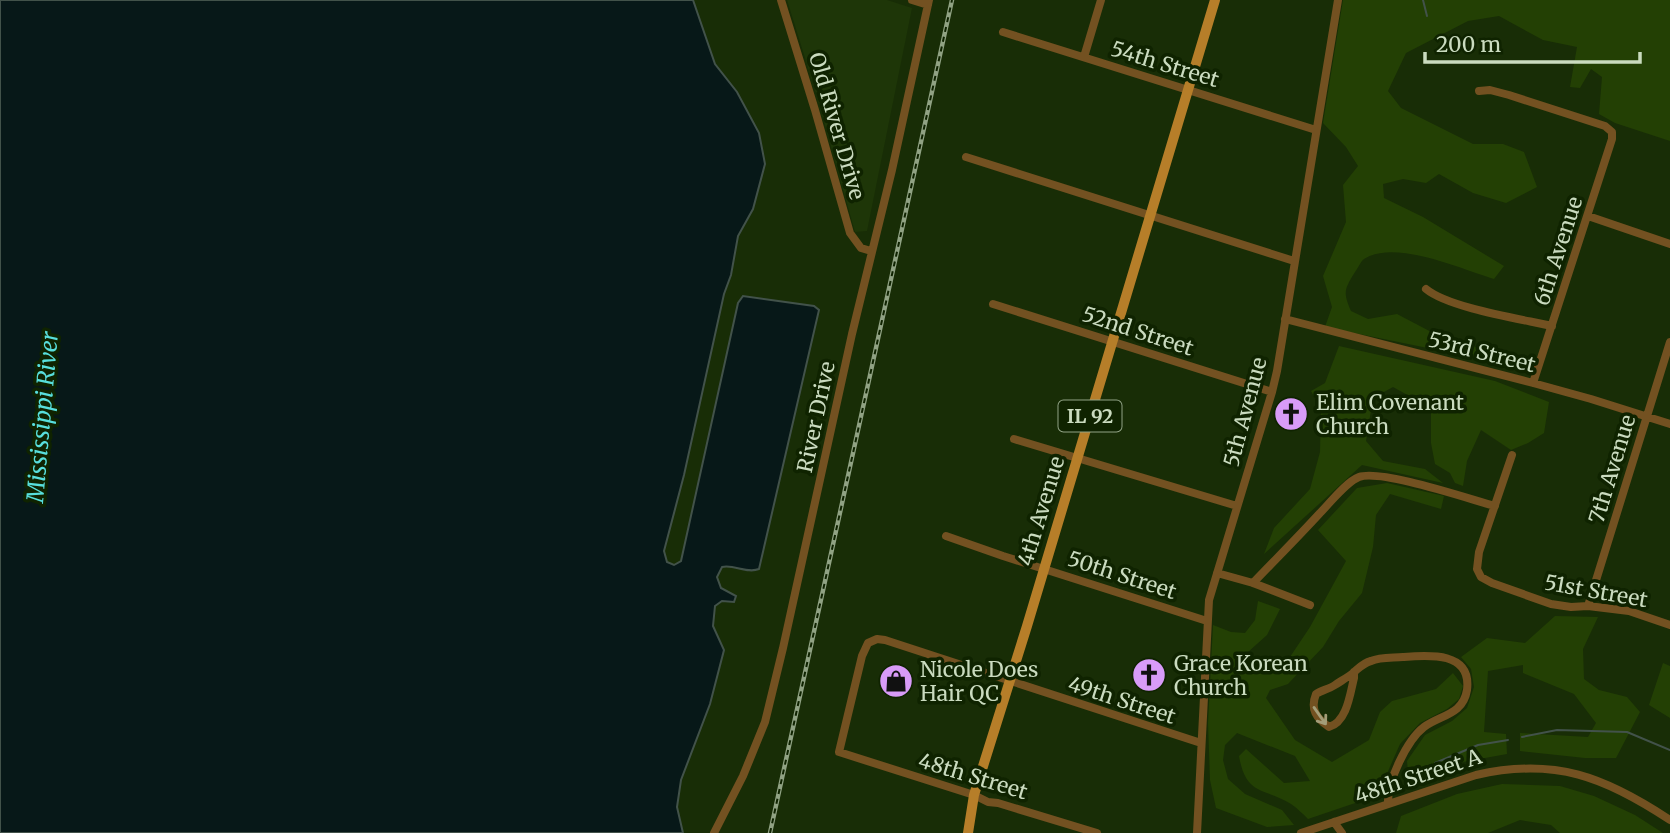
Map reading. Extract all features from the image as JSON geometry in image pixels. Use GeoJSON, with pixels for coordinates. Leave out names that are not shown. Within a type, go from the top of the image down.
{"type":"FeatureCollection","features":[{"type":"Feature","properties":{"kind":"main road","name":"4th Avenue"},"geometry":{"type":"LineString","coordinates":[[968,833],[974,795],[1215,0]]}},
{"type":"Feature","properties":{"kind":"street","name":"Old River Drive"},"geometry":{"type":"LineString","coordinates":[[781,0],[850,233],[861,248],[872,251]]}},
{"type":"Feature","properties":{"kind":"street"},"geometry":{"type":"LineString","coordinates":[[912,0],[929,3]]}},
{"type":"Feature","properties":{"kind":"street"},"geometry":{"type":"LineString","coordinates":[[1084,57],[1101,0]]}},
{"type":"Feature","properties":{"kind":"street","name":"5th Avenue"},"geometry":{"type":"LineString","coordinates":[[1196,833],[1209,600],[1272,392],[1338,0]]}},
{"type":"Feature","properties":{"kind":"street","name":"River Drive"},"geometry":{"type":"LineString","coordinates":[[714,833],[743,776],[765,722],[929,3]]}},
{"type":"Feature","properties":{"kind":"street","name":"54th Street"},"geometry":{"type":"LineString","coordinates":[[1003,32],[1316,130]]}},
{"type":"Feature","properties":{"kind":"street","name":"6th Avenue"},"geometry":{"type":"LineString","coordinates":[[1479,91],[1490,90],[1509,95],[1605,126],[1612,132],[1588,216],[1533,383]]}},
{"type":"Feature","properties":{"kind":"street"},"geometry":{"type":"LineString","coordinates":[[966,157],[1294,261]]}},
{"type":"Feature","properties":{"kind":"street"},"geometry":{"type":"LineString","coordinates":[[1588,216],[1670,244]]}},
{"type":"Feature","properties":{"kind":"street"},"geometry":{"type":"LineString","coordinates":[[1426,289],[1433,295],[1461,304],[1552,326]]}},
{"type":"Feature","properties":{"kind":"street","name":"52nd Street"},"geometry":{"type":"LineString","coordinates":[[993,304],[1272,392]]}},
{"type":"Feature","properties":{"kind":"street","name":"53rd Street"},"geometry":{"type":"LineString","coordinates":[[1285,318],[1533,383],[1670,424]]}},
{"type":"Feature","properties":{"kind":"street","name":"7th Avenue"},"geometry":{"type":"LineString","coordinates":[[1588,606],[1670,342]]}},
{"type":"Feature","properties":{"kind":"street"},"geometry":{"type":"LineString","coordinates":[[1014,439],[1237,506]]}},
{"type":"Feature","properties":{"kind":"street"},"geometry":{"type":"LineString","coordinates":[[1253,583],[1336,496],[1361,477],[1406,482],[1495,506],[1512,455]]}},
{"type":"Feature","properties":{"kind":"street","name":"51st Street"},"geometry":{"type":"LineString","coordinates":[[1495,506],[1479,552],[1477,564],[1481,577],[1551,604],[1629,611],[1670,625]]}},
{"type":"Feature","properties":{"kind":"street","name":"50th Street"},"geometry":{"type":"LineString","coordinates":[[946,536],[1207,621]]}},
{"type":"Feature","properties":{"kind":"street"},"geometry":{"type":"LineString","coordinates":[[1217,573],[1253,583],[1310,605]]}},
{"type":"Feature","properties":{"kind":"street","name":"49th Street"},"geometry":{"type":"LineString","coordinates":[[839,752],[862,656],[867,643],[872,640],[885,640],[1201,743]]}},
{"type":"Feature","properties":{"kind":"street"},"geometry":{"type":"LineString","coordinates":[[1354,673],[1343,715],[1334,726],[1329,727],[1314,711],[1316,694],[1332,687],[1371,660],[1439,655],[1455,662],[1466,674],[1466,691],[1461,705],[1444,719],[1422,729],[1406,749],[1387,797],[1388,803]]}},
{"type":"Feature","properties":{"kind":"street","name":"48th Street"},"geometry":{"type":"LineString","coordinates":[[839,752],[974,795],[979,799],[1097,833]]}},
{"type":"Feature","properties":{"kind":"street","name":"48th Street A"},"geometry":{"type":"LineString","coordinates":[[1334,822],[1476,775],[1510,769],[1543,768],[1582,775],[1609,785],[1640,800],[1670,820]]}},
{"type":"Feature","properties":{"kind":"street"},"geometry":{"type":"LineString","coordinates":[[1301,833],[1334,822],[1342,833]]}},
{"type":"Feature","properties":{"kind":"shaded area"},"geometry":{"type":"Polygon","coordinates":[[[787,0],[887,0],[912,8],[867,231],[855,232],[787,0]]]}},
{"type":"Feature","properties":{"kind":"shaded area"},"geometry":{"type":"Polygon","coordinates":[[[1343,0],[1670,0],[1670,141],[1615,123],[1599,114],[1602,77],[1591,69],[1580,88],[1570,87],[1577,47],[1543,40],[1499,16],[1468,21],[1406,53],[1388,91],[1401,108],[1473,144],[1503,144],[1524,152],[1537,187],[1506,203],[1473,193],[1439,174],[1426,183],[1403,179],[1383,184],[1384,198],[1423,217],[1504,266],[1494,279],[1410,254],[1377,254],[1364,259],[1351,278],[1346,291],[1347,299],[1351,311],[1368,319],[1397,314],[1437,335],[1474,346],[1496,362],[1325,327],[1332,307],[1323,276],[1346,222],[1343,185],[1358,166],[1346,147],[1323,123],[1343,0]]]}},
{"type":"Feature","properties":{"kind":"shaded area"},"geometry":{"type":"Polygon","coordinates":[[[1339,346],[1495,381],[1549,402],[1544,433],[1511,450],[1481,430],[1467,461],[1463,486],[1455,483],[1450,473],[1435,464],[1431,443],[1431,408],[1393,387],[1373,398],[1366,441],[1383,461],[1425,469],[1443,483],[1362,465],[1264,554],[1274,528],[1310,489],[1320,452],[1321,409],[1311,391],[1325,383],[1339,346]]]}},
{"type":"Feature","properties":{"kind":"shaded area"},"geometry":{"type":"Polygon","coordinates":[[[1387,483],[1444,496],[1441,509],[1390,494],[1376,515],[1373,547],[1362,593],[1339,621],[1323,647],[1288,684],[1270,690],[1266,698],[1295,740],[1332,762],[1369,740],[1380,712],[1392,701],[1436,689],[1453,673],[1463,686],[1459,699],[1447,709],[1420,723],[1400,744],[1382,785],[1367,799],[1308,819],[1291,804],[1251,784],[1242,769],[1239,756],[1246,749],[1284,783],[1310,781],[1295,756],[1237,733],[1225,745],[1223,760],[1228,779],[1245,794],[1282,810],[1294,825],[1267,827],[1216,808],[1210,780],[1208,723],[1213,625],[1231,632],[1245,633],[1255,620],[1258,601],[1280,609],[1267,635],[1248,652],[1252,660],[1269,666],[1290,657],[1310,627],[1346,561],[1318,530],[1357,488],[1387,483]]]}},
{"type":"Feature","properties":{"kind":"shaded area"},"geometry":{"type":"Polygon","coordinates":[[[1555,616],[1598,617],[1583,649],[1584,679],[1599,690],[1627,697],[1640,712],[1616,758],[1585,758],[1520,751],[1520,733],[1588,737],[1596,723],[1574,694],[1523,673],[1523,665],[1488,671],[1484,732],[1506,734],[1507,754],[1408,772],[1407,761],[1425,735],[1452,721],[1467,708],[1474,687],[1471,669],[1461,657],[1487,638],[1525,643],[1555,616]]]}},
{"type":"Feature","properties":{"kind":"shaded area"},"geometry":{"type":"Polygon","coordinates":[[[1663,663],[1670,666],[1670,718],[1649,705],[1663,663]]]}},
{"type":"Feature","properties":{"kind":"shaded area"},"geometry":{"type":"Polygon","coordinates":[[[1502,784],[1560,786],[1594,796],[1635,815],[1663,833],[1560,833],[1551,825],[1520,820],[1488,833],[1396,833],[1401,816],[1457,794],[1502,784]]]}},
{"type":"Feature","properties":{"kind":"water","name":"Mississippi River"},"geometry":{"type":"Polygon","coordinates":[[[0,0],[693,0],[715,64],[737,92],[759,133],[765,164],[753,209],[738,236],[731,275],[724,294],[684,475],[664,551],[667,562],[674,565],[681,561],[738,303],[743,296],[814,306],[819,310],[759,569],[722,567],[717,577],[721,588],[736,596],[734,602],[722,601],[715,606],[713,626],[724,650],[710,704],[681,780],[677,807],[683,833],[0,833],[0,0]]]}},
{"type":"Feature","properties":{"kind":"waterway"},"geometry":{"type":"LineString","coordinates":[[1423,0],[1427,16]]}},
{"type":"Feature","properties":{"kind":"waterway"},"geometry":{"type":"LineString","coordinates":[[1522,737],[1557,730],[1627,732],[1670,750]]}},
{"type":"Feature","properties":{"kind":"waterway"},"geometry":{"type":"LineString","coordinates":[[1435,763],[1478,745],[1508,740]]}},
{"type":"Feature","properties":{"kind":"railway"},"geometry":{"type":"LineString","coordinates":[[770,833],[952,0]]}},
{"type":"Feature","properties":{"kind":"place","name":"Elim Covenant Church"},"geometry":{"type":"Point","coordinates":[1291,414]}},
{"type":"Feature","properties":{"kind":"place","name":"Grace Korean Church"},"geometry":{"type":"Point","coordinates":[1149,675]}},
{"type":"Feature","properties":{"kind":"place","name":"Nicole Does Hair QC"},"geometry":{"type":"Point","coordinates":[896,681]}}]}
